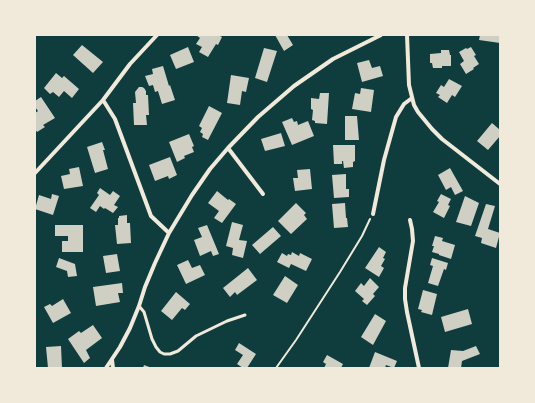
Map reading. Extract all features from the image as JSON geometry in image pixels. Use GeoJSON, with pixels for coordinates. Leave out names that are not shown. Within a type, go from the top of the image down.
{"type":"FeatureCollection","features":[{"type":"Feature","properties":{"kind":"street"},"geometry":{"type":"LineString","coordinates":[[35,173],[103,100],[130,64],[157,35]]}},
{"type":"Feature","properties":{"kind":"street"},"geometry":{"type":"LineString","coordinates":[[106,368],[120,347],[130,328],[145,287],[169,233],[210,169],[258,117],[294,86],[333,59],[381,35]]}},
{"type":"Feature","properties":{"kind":"street"},"geometry":{"type":"LineString","coordinates":[[407,35],[409,85],[412,98],[418,112],[432,129],[442,138],[500,184]]}},
{"type":"Feature","properties":{"kind":"street"},"geometry":{"type":"LineString","coordinates":[[373,214],[384,160],[396,117],[404,104],[412,98]]}},
{"type":"Feature","properties":{"kind":"street"},"geometry":{"type":"LineString","coordinates":[[103,100],[115,119],[151,216],[169,233]]}},
{"type":"Feature","properties":{"kind":"street"},"geometry":{"type":"LineString","coordinates":[[228,148],[263,194]]}},
{"type":"Feature","properties":{"kind":"street"},"geometry":{"type":"LineString","coordinates":[[410,220],[413,241],[405,288],[405,299],[419,368]]}},
{"type":"Feature","properties":{"kind":"street"},"geometry":{"type":"LineString","coordinates":[[112,360],[113,368]]}},
{"type":"Feature","properties":{"kind":"lane"},"geometry":{"type":"LineString","coordinates":[[139,306],[144,312],[156,347],[164,354],[170,354],[178,351],[196,336],[227,321],[245,315]]}},
{"type":"Feature","properties":{"kind":"path"},"geometry":{"type":"LineString","coordinates":[[276,368],[296,340],[362,236],[373,214]]}},
{"type":"Feature","properties":{"kind":"building"},"geometry":{"type":"Polygon","coordinates":[[[196,35],[218,35],[222,37],[218,45],[216,44],[208,57],[199,52],[202,47],[196,44],[200,38],[196,35]]]}},
{"type":"Feature","properties":{"kind":"building"},"geometry":{"type":"Polygon","coordinates":[[[275,35],[287,35],[293,45],[284,51],[275,35]]]}},
{"type":"Feature","properties":{"kind":"building"},"geometry":{"type":"Polygon","coordinates":[[[480,35],[500,35],[500,43],[479,40],[480,35]]]}},
{"type":"Feature","properties":{"kind":"building"},"geometry":{"type":"Polygon","coordinates":[[[82,45],[103,62],[93,73],[73,55],[82,45]]]}},
{"type":"Feature","properties":{"kind":"building"},"geometry":{"type":"Polygon","coordinates":[[[188,47],[194,62],[176,69],[170,55],[188,47]]]}},
{"type":"Feature","properties":{"kind":"building"},"geometry":{"type":"Polygon","coordinates":[[[471,47],[479,64],[466,74],[460,64],[464,61],[459,52],[471,47]]]}},
{"type":"Feature","properties":{"kind":"building"},"geometry":{"type":"Polygon","coordinates":[[[264,48],[277,51],[267,82],[255,78],[264,48]]]}},
{"type":"Feature","properties":{"kind":"building"},"geometry":{"type":"Polygon","coordinates":[[[441,50],[449,50],[451,55],[451,66],[433,68],[432,63],[430,63],[430,54],[441,53],[441,50]]]}},
{"type":"Feature","properties":{"kind":"building"},"geometry":{"type":"Polygon","coordinates":[[[369,60],[372,68],[380,66],[383,76],[362,82],[357,63],[369,60]]]}},
{"type":"Feature","properties":{"kind":"building"},"geometry":{"type":"Polygon","coordinates":[[[163,66],[175,100],[162,104],[158,91],[155,92],[153,85],[149,86],[145,76],[153,74],[152,69],[163,66]]]}},
{"type":"Feature","properties":{"kind":"building"},"geometry":{"type":"Polygon","coordinates":[[[56,73],[62,78],[64,76],[79,89],[72,98],[64,91],[59,97],[53,92],[50,94],[44,88],[56,73]]]}},
{"type":"Feature","properties":{"kind":"building"},"geometry":{"type":"Polygon","coordinates":[[[231,75],[249,78],[246,92],[242,91],[240,105],[227,103],[231,75]]]}},
{"type":"Feature","properties":{"kind":"building"},"geometry":{"type":"Polygon","coordinates":[[[449,79],[462,86],[455,97],[452,95],[447,103],[438,97],[440,95],[436,93],[441,85],[444,87],[449,79]]]}},
{"type":"Feature","properties":{"kind":"building"},"geometry":{"type":"Polygon","coordinates":[[[139,87],[144,88],[146,95],[148,95],[149,115],[146,115],[147,125],[134,125],[133,103],[136,103],[135,92],[139,87]]]}},
{"type":"Feature","properties":{"kind":"building"},"geometry":{"type":"Polygon","coordinates":[[[361,88],[374,90],[371,112],[352,109],[355,93],[360,94],[361,88]]]}},
{"type":"Feature","properties":{"kind":"building"},"geometry":{"type":"Polygon","coordinates":[[[320,93],[329,93],[327,124],[315,123],[315,121],[312,120],[313,110],[311,109],[311,98],[319,99],[320,93]]]}},
{"type":"Feature","properties":{"kind":"building"},"geometry":{"type":"Polygon","coordinates":[[[41,97],[55,118],[43,125],[45,127],[37,132],[35,129],[35,113],[38,111],[35,107],[35,101],[41,97]]]}},
{"type":"Feature","properties":{"kind":"building"},"geometry":{"type":"Polygon","coordinates":[[[209,106],[222,113],[208,140],[202,137],[203,134],[200,132],[202,128],[199,126],[209,106]]]}},
{"type":"Feature","properties":{"kind":"building"},"geometry":{"type":"Polygon","coordinates":[[[345,116],[357,116],[359,140],[345,140],[345,116]]]}},
{"type":"Feature","properties":{"kind":"building"},"geometry":{"type":"Polygon","coordinates":[[[292,118],[294,122],[297,121],[298,125],[308,121],[314,136],[292,145],[282,122],[292,118]]]}},
{"type":"Feature","properties":{"kind":"building"},"geometry":{"type":"Polygon","coordinates":[[[492,123],[500,130],[500,136],[488,150],[477,141],[492,123]]]}},
{"type":"Feature","properties":{"kind":"building"},"geometry":{"type":"Polygon","coordinates":[[[281,133],[285,146],[265,151],[261,139],[281,133]]]}},
{"type":"Feature","properties":{"kind":"building"},"geometry":{"type":"Polygon","coordinates":[[[189,134],[194,146],[192,147],[194,152],[184,156],[185,158],[177,162],[169,142],[189,134]]]}},
{"type":"Feature","properties":{"kind":"building"},"geometry":{"type":"Polygon","coordinates":[[[102,142],[108,169],[95,173],[87,147],[102,142]]]}},
{"type":"Feature","properties":{"kind":"building"},"geometry":{"type":"Polygon","coordinates":[[[333,145],[355,145],[355,161],[353,162],[353,167],[344,168],[343,161],[342,164],[334,164],[333,145]]]}},
{"type":"Feature","properties":{"kind":"building"},"geometry":{"type":"Polygon","coordinates":[[[170,157],[177,175],[169,179],[168,176],[155,181],[149,165],[170,157]]]}},
{"type":"Feature","properties":{"kind":"building"},"geometry":{"type":"Polygon","coordinates":[[[79,167],[83,186],[64,189],[61,176],[70,174],[69,169],[79,167]]]}},
{"type":"Feature","properties":{"kind":"building"},"geometry":{"type":"Polygon","coordinates":[[[450,168],[463,191],[455,195],[451,187],[446,190],[438,175],[450,168]]]}},
{"type":"Feature","properties":{"kind":"building"},"geometry":{"type":"Polygon","coordinates":[[[310,169],[312,189],[295,191],[293,178],[298,178],[297,170],[310,169]]]}},
{"type":"Feature","properties":{"kind":"building"},"geometry":{"type":"Polygon","coordinates":[[[346,174],[346,189],[349,189],[349,197],[334,198],[332,175],[346,174]]]}},
{"type":"Feature","properties":{"kind":"building"},"geometry":{"type":"Polygon","coordinates":[[[100,188],[110,195],[113,191],[120,196],[114,205],[118,207],[113,213],[100,206],[96,212],[90,208],[99,195],[97,193],[100,188]]]}},
{"type":"Feature","properties":{"kind":"building"},"geometry":{"type":"Polygon","coordinates":[[[217,191],[228,200],[229,199],[236,204],[222,223],[214,218],[219,211],[208,203],[217,191]]]}},
{"type":"Feature","properties":{"kind":"building"},"geometry":{"type":"Polygon","coordinates":[[[52,194],[59,196],[53,215],[35,209],[39,195],[51,199],[52,194]]]}},
{"type":"Feature","properties":{"kind":"building"},"geometry":{"type":"Polygon","coordinates":[[[441,194],[451,199],[448,205],[450,206],[444,218],[433,212],[439,202],[437,201],[441,194]]]}},
{"type":"Feature","properties":{"kind":"building"},"geometry":{"type":"Polygon","coordinates":[[[465,196],[479,203],[471,226],[456,222],[465,196]]]}},
{"type":"Feature","properties":{"kind":"building"},"geometry":{"type":"Polygon","coordinates":[[[296,203],[306,213],[304,215],[307,219],[291,234],[278,221],[296,203]]]}},
{"type":"Feature","properties":{"kind":"building"},"geometry":{"type":"Polygon","coordinates":[[[345,203],[348,227],[334,228],[332,204],[345,203]]]}},
{"type":"Feature","properties":{"kind":"building"},"geometry":{"type":"Polygon","coordinates":[[[486,204],[495,206],[488,229],[500,233],[496,248],[481,243],[482,238],[475,236],[486,204]]]}},
{"type":"Feature","properties":{"kind":"building"},"geometry":{"type":"Polygon","coordinates":[[[127,215],[127,223],[130,223],[131,243],[117,244],[115,225],[118,225],[119,216],[127,215]]]}},
{"type":"Feature","properties":{"kind":"building"},"geometry":{"type":"Polygon","coordinates":[[[232,222],[243,225],[239,240],[247,241],[243,258],[232,255],[233,248],[226,246],[232,222]]]}},
{"type":"Feature","properties":{"kind":"building"},"geometry":{"type":"Polygon","coordinates":[[[55,225],[83,225],[83,252],[62,252],[62,241],[68,241],[68,236],[55,236],[55,225]]]}},
{"type":"Feature","properties":{"kind":"building"},"geometry":{"type":"Polygon","coordinates":[[[207,225],[219,254],[213,256],[211,251],[200,256],[194,240],[202,237],[198,228],[207,225]]]}},
{"type":"Feature","properties":{"kind":"building"},"geometry":{"type":"Polygon","coordinates":[[[273,227],[281,236],[260,254],[252,245],[273,227]]]}},
{"type":"Feature","properties":{"kind":"building"},"geometry":{"type":"Polygon","coordinates":[[[435,236],[443,238],[442,241],[455,245],[451,259],[432,252],[435,236]]]}},
{"type":"Feature","properties":{"kind":"building"},"geometry":{"type":"Polygon","coordinates":[[[379,247],[386,252],[383,258],[385,259],[381,266],[384,268],[379,277],[365,268],[379,247]]]}},
{"type":"Feature","properties":{"kind":"building"},"geometry":{"type":"Polygon","coordinates":[[[292,252],[299,256],[300,253],[312,259],[306,271],[291,264],[289,268],[277,262],[282,253],[287,256],[288,254],[291,255],[292,252]]]}},
{"type":"Feature","properties":{"kind":"building"},"geometry":{"type":"Polygon","coordinates":[[[117,254],[120,271],[106,273],[103,256],[117,254]]]}},
{"type":"Feature","properties":{"kind":"building"},"geometry":{"type":"Polygon","coordinates":[[[59,258],[75,264],[77,276],[68,277],[67,271],[56,267],[59,258]]]}},
{"type":"Feature","properties":{"kind":"building"},"geometry":{"type":"Polygon","coordinates":[[[432,258],[448,263],[446,270],[444,269],[438,286],[428,283],[433,266],[430,265],[432,258]]]}},
{"type":"Feature","properties":{"kind":"building"},"geometry":{"type":"Polygon","coordinates":[[[188,260],[192,268],[200,265],[205,275],[186,284],[177,265],[188,260]]]}},
{"type":"Feature","properties":{"kind":"building"},"geometry":{"type":"Polygon","coordinates":[[[248,268],[257,280],[237,295],[235,292],[230,297],[223,288],[248,268]]]}},
{"type":"Feature","properties":{"kind":"building"},"geometry":{"type":"Polygon","coordinates":[[[285,276],[298,285],[287,303],[273,295],[285,276]]]}},
{"type":"Feature","properties":{"kind":"building"},"geometry":{"type":"Polygon","coordinates":[[[370,278],[379,287],[373,294],[375,296],[367,305],[362,301],[364,299],[355,291],[361,283],[364,286],[370,278]]]}},
{"type":"Feature","properties":{"kind":"building"},"geometry":{"type":"Polygon","coordinates":[[[122,283],[123,293],[118,293],[120,302],[96,306],[93,287],[122,283]]]}},
{"type":"Feature","properties":{"kind":"building"},"geometry":{"type":"Polygon","coordinates":[[[423,290],[437,294],[432,315],[421,312],[422,310],[418,309],[423,290]]]}},
{"type":"Feature","properties":{"kind":"building"},"geometry":{"type":"Polygon","coordinates":[[[176,292],[190,304],[185,310],[182,308],[172,320],[161,311],[176,292]]]}},
{"type":"Feature","properties":{"kind":"building"},"geometry":{"type":"Polygon","coordinates":[[[63,299],[71,313],[53,323],[44,307],[50,304],[52,306],[63,299]]]}},
{"type":"Feature","properties":{"kind":"building"},"geometry":{"type":"Polygon","coordinates":[[[468,309],[472,324],[445,332],[441,317],[468,309]]]}},
{"type":"Feature","properties":{"kind":"building"},"geometry":{"type":"Polygon","coordinates":[[[375,314],[386,321],[373,345],[361,337],[375,314]]]}},
{"type":"Feature","properties":{"kind":"building"},"geometry":{"type":"Polygon","coordinates":[[[93,325],[102,338],[86,350],[90,358],[84,363],[68,339],[79,331],[81,333],[93,325]]]}},
{"type":"Feature","properties":{"kind":"building"},"geometry":{"type":"Polygon","coordinates":[[[239,343],[256,354],[247,368],[243,368],[237,364],[243,355],[235,350],[239,343]]]}},
{"type":"Feature","properties":{"kind":"building"},"geometry":{"type":"Polygon","coordinates":[[[61,346],[62,368],[48,368],[46,347],[61,346]]]}},
{"type":"Feature","properties":{"kind":"building"},"geometry":{"type":"Polygon","coordinates":[[[476,346],[480,354],[462,361],[461,368],[448,368],[451,350],[463,351],[476,346]]]}},
{"type":"Feature","properties":{"kind":"building"},"geometry":{"type":"Polygon","coordinates":[[[375,352],[397,361],[394,368],[386,365],[385,368],[369,368],[375,352]]]}},
{"type":"Feature","properties":{"kind":"building"},"geometry":{"type":"Polygon","coordinates":[[[327,355],[343,364],[341,368],[324,368],[326,364],[323,362],[327,355]]]}},
{"type":"Feature","properties":{"kind":"building"},"geometry":{"type":"Polygon","coordinates":[[[144,365],[152,368],[143,368],[144,365]]]}}]}
